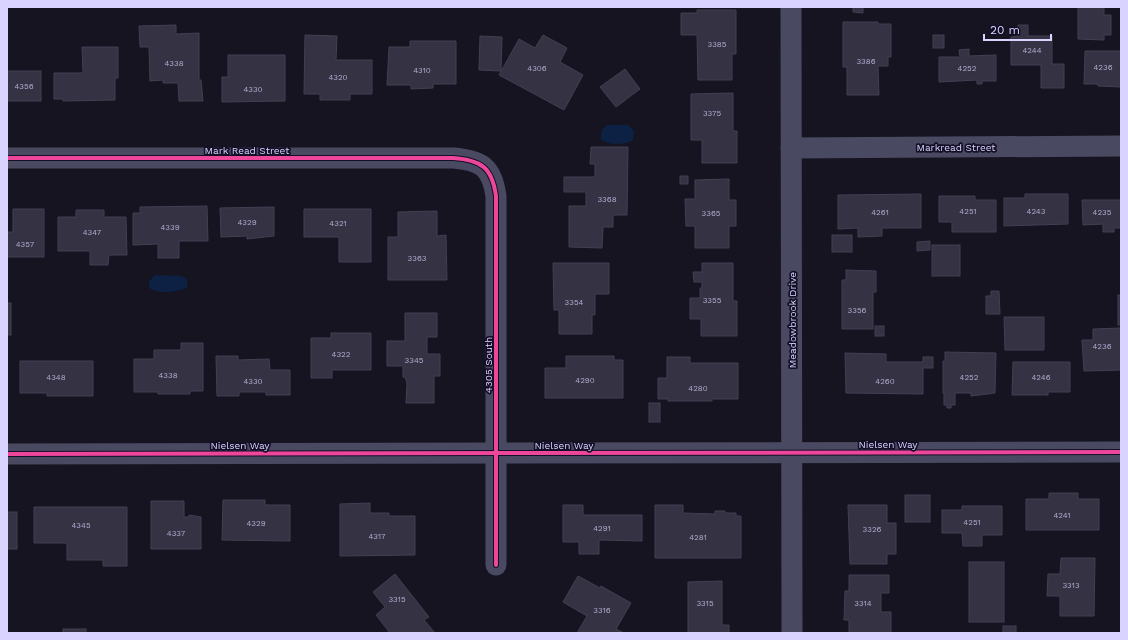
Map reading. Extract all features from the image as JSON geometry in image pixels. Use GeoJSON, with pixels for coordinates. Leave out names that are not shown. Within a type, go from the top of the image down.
{"type":"FeatureCollection","features":[{"type":"Feature","properties":{"kind":"street","name":"Meadowbrook Drive"},"geometry":{"type":"LineString","coordinates":[[791,7],[792,633]]}},
{"type":"Feature","properties":{"kind":"street","name":"Markread Street"},"geometry":{"type":"LineString","coordinates":[[791,148],[1121,146]]}},
{"type":"Feature","properties":{"kind":"street","name":"Mark Read Street"},"geometry":{"type":"LineString","coordinates":[[7,158],[453,158],[476,162],[485,167]]}},
{"type":"Feature","properties":{"kind":"street","name":"4305 South"},"geometry":{"type":"LineString","coordinates":[[485,167],[491,176],[496,196],[496,565]]}},
{"type":"Feature","properties":{"kind":"street","name":"Nielsen Way"},"geometry":{"type":"LineString","coordinates":[[7,454],[1121,452]]}},
{"type":"Feature","properties":{"kind":"water"},"geometry":{"type":"Polygon","coordinates":[[[608,125],[628,125],[634,131],[633,140],[626,143],[617,144],[604,141],[601,139],[602,132],[604,127],[608,125]]]}},
{"type":"Feature","properties":{"kind":"water"},"geometry":{"type":"Polygon","coordinates":[[[155,275],[181,276],[187,279],[187,288],[177,291],[159,292],[149,288],[149,282],[155,275]]]}},
{"type":"Feature","properties":{"kind":"building"},"geometry":{"type":"Polygon","coordinates":[[[853,7],[863,7],[863,13],[853,12],[853,7]]]}},
{"type":"Feature","properties":{"kind":"building"},"geometry":{"type":"Polygon","coordinates":[[[1078,7],[1104,7],[1104,15],[1111,15],[1111,35],[1104,35],[1104,40],[1078,39],[1078,7]]]}},
{"type":"Feature","properties":{"kind":"building"},"geometry":{"type":"Polygon","coordinates":[[[697,10],[736,10],[736,54],[732,54],[732,80],[698,80],[697,35],[681,35],[681,13],[697,13],[697,10]]]}},
{"type":"Feature","properties":{"kind":"building"},"geometry":{"type":"Polygon","coordinates":[[[843,22],[878,22],[878,24],[891,24],[891,57],[888,57],[888,66],[878,66],[879,95],[847,95],[847,67],[843,67],[843,22]]]}},
{"type":"Feature","properties":{"kind":"building"},"geometry":{"type":"Polygon","coordinates":[[[176,25],[176,34],[199,33],[199,80],[201,80],[203,101],[179,101],[178,83],[163,83],[163,80],[150,81],[149,47],[140,47],[139,26],[176,25]]]}},
{"type":"Feature","properties":{"kind":"building"},"geometry":{"type":"Polygon","coordinates":[[[1018,25],[1028,25],[1028,36],[1052,36],[1052,64],[1064,64],[1064,88],[1041,88],[1041,65],[1011,65],[1011,37],[1018,36],[1018,25]]]}},
{"type":"Feature","properties":{"kind":"building"},"geometry":{"type":"Polygon","coordinates":[[[305,35],[337,36],[336,60],[372,60],[372,94],[350,94],[350,100],[320,100],[320,94],[304,94],[305,35]]]}},
{"type":"Feature","properties":{"kind":"building"},"geometry":{"type":"Polygon","coordinates":[[[543,35],[567,48],[560,62],[583,75],[564,110],[499,75],[519,39],[535,48],[543,35]]]}},
{"type":"Feature","properties":{"kind":"building"},"geometry":{"type":"Polygon","coordinates":[[[933,35],[944,35],[944,48],[933,48],[933,35]]]}},
{"type":"Feature","properties":{"kind":"building"},"geometry":{"type":"Polygon","coordinates":[[[480,36],[502,37],[501,71],[479,70],[480,36]]]}},
{"type":"Feature","properties":{"kind":"building"},"geometry":{"type":"Polygon","coordinates":[[[410,41],[456,41],[456,84],[433,84],[433,88],[411,89],[411,85],[387,85],[389,47],[410,47],[410,41]]]}},
{"type":"Feature","properties":{"kind":"building"},"geometry":{"type":"Polygon","coordinates":[[[82,47],[118,47],[118,78],[115,78],[115,100],[63,101],[63,99],[54,99],[54,73],[83,73],[82,47]]]}},
{"type":"Feature","properties":{"kind":"building"},"geometry":{"type":"Polygon","coordinates":[[[969,49],[969,56],[996,55],[996,81],[982,81],[982,84],[977,84],[977,80],[939,82],[939,57],[960,57],[959,50],[969,49]]]}},
{"type":"Feature","properties":{"kind":"building"},"geometry":{"type":"Polygon","coordinates":[[[1085,51],[1121,51],[1121,87],[1084,84],[1085,51]]]}},
{"type":"Feature","properties":{"kind":"building"},"geometry":{"type":"Polygon","coordinates":[[[228,55],[285,55],[285,101],[222,102],[222,77],[228,77],[228,55]]]}},
{"type":"Feature","properties":{"kind":"building"},"geometry":{"type":"Polygon","coordinates":[[[625,69],[640,89],[616,107],[600,87],[625,69]]]}},
{"type":"Feature","properties":{"kind":"building"},"geometry":{"type":"Polygon","coordinates":[[[7,71],[41,71],[41,101],[7,101],[7,71]]]}},
{"type":"Feature","properties":{"kind":"building"},"geometry":{"type":"Polygon","coordinates":[[[733,93],[733,131],[737,131],[737,163],[702,163],[702,140],[691,140],[691,94],[733,93]]]}},
{"type":"Feature","properties":{"kind":"building"},"geometry":{"type":"Polygon","coordinates":[[[591,147],[628,147],[627,215],[613,215],[613,227],[603,227],[602,248],[569,247],[569,206],[586,206],[586,192],[564,192],[564,177],[595,177],[595,164],[590,164],[591,147]]]}},
{"type":"Feature","properties":{"kind":"building"},"geometry":{"type":"Polygon","coordinates":[[[680,176],[688,176],[688,184],[680,184],[680,176]]]}},
{"type":"Feature","properties":{"kind":"building"},"geometry":{"type":"Polygon","coordinates":[[[729,179],[729,200],[736,200],[736,226],[729,226],[729,248],[695,248],[695,226],[686,226],[685,199],[695,199],[695,180],[729,179]]]}},
{"type":"Feature","properties":{"kind":"building"},"geometry":{"type":"Polygon","coordinates":[[[921,194],[921,228],[882,228],[882,236],[858,237],[858,228],[838,229],[838,195],[921,194]]]}},
{"type":"Feature","properties":{"kind":"building"},"geometry":{"type":"Polygon","coordinates":[[[1025,194],[1068,194],[1068,224],[1004,226],[1004,198],[1025,198],[1025,194]]]}},
{"type":"Feature","properties":{"kind":"building"},"geometry":{"type":"Polygon","coordinates":[[[939,196],[975,196],[975,200],[996,200],[996,232],[952,232],[952,222],[939,222],[939,196]]]}},
{"type":"Feature","properties":{"kind":"building"},"geometry":{"type":"Polygon","coordinates":[[[1082,200],[1121,200],[1121,228],[1114,228],[1114,232],[1103,232],[1103,224],[1083,225],[1082,200]]]}},
{"type":"Feature","properties":{"kind":"building"},"geometry":{"type":"Polygon","coordinates":[[[207,206],[208,241],[179,241],[179,258],[158,258],[158,244],[133,245],[133,213],[140,213],[140,207],[207,206]]]}},
{"type":"Feature","properties":{"kind":"building"},"geometry":{"type":"Polygon","coordinates":[[[274,207],[274,236],[247,239],[247,236],[221,237],[220,208],[274,207]]]}},
{"type":"Feature","properties":{"kind":"building"},"geometry":{"type":"Polygon","coordinates":[[[13,209],[44,209],[44,257],[7,257],[7,232],[13,232],[13,209]]]}},
{"type":"Feature","properties":{"kind":"building"},"geometry":{"type":"Polygon","coordinates":[[[304,209],[371,209],[371,262],[339,262],[339,237],[304,237],[304,209]]]}},
{"type":"Feature","properties":{"kind":"building"},"geometry":{"type":"Polygon","coordinates":[[[76,210],[104,210],[104,217],[126,217],[127,255],[109,255],[108,265],[90,265],[90,251],[58,251],[58,217],[76,217],[76,210]]]}},
{"type":"Feature","properties":{"kind":"building"},"geometry":{"type":"Polygon","coordinates":[[[437,211],[437,236],[446,235],[447,280],[388,280],[388,237],[398,237],[398,212],[437,211]]]}},
{"type":"Feature","properties":{"kind":"building"},"geometry":{"type":"Polygon","coordinates":[[[832,235],[852,235],[852,252],[832,252],[832,235]]]}},
{"type":"Feature","properties":{"kind":"building"},"geometry":{"type":"Polygon","coordinates":[[[930,241],[930,250],[917,251],[917,242],[930,241]]]}},
{"type":"Feature","properties":{"kind":"building"},"geometry":{"type":"Polygon","coordinates":[[[932,245],[960,245],[960,276],[932,276],[932,245]]]}},
{"type":"Feature","properties":{"kind":"building"},"geometry":{"type":"Polygon","coordinates":[[[553,263],[609,263],[609,294],[595,294],[595,315],[592,315],[592,334],[559,334],[559,310],[554,310],[553,263]]]}},
{"type":"Feature","properties":{"kind":"building"},"geometry":{"type":"Polygon","coordinates":[[[702,263],[733,263],[733,301],[737,301],[737,336],[701,336],[701,319],[690,319],[690,298],[700,298],[700,288],[702,288],[702,282],[694,282],[693,272],[702,272],[702,263]]]}},
{"type":"Feature","properties":{"kind":"building"},"geometry":{"type":"Polygon","coordinates":[[[846,270],[876,271],[876,292],[873,292],[873,329],[842,329],[842,280],[846,280],[846,270]]]}},
{"type":"Feature","properties":{"kind":"building"},"geometry":{"type":"Polygon","coordinates":[[[991,291],[999,291],[1000,314],[986,314],[986,296],[991,296],[991,291]]]}},
{"type":"Feature","properties":{"kind":"building"},"geometry":{"type":"Polygon","coordinates":[[[1118,295],[1121,295],[1121,325],[1118,325],[1118,295]]]}},
{"type":"Feature","properties":{"kind":"building"},"geometry":{"type":"Polygon","coordinates":[[[7,303],[11,303],[11,335],[7,335],[7,303]]]}},
{"type":"Feature","properties":{"kind":"building"},"geometry":{"type":"Polygon","coordinates":[[[405,313],[437,313],[437,337],[427,337],[427,354],[440,354],[440,376],[434,376],[434,403],[406,403],[407,383],[405,377],[403,377],[403,366],[387,366],[387,341],[405,341],[405,313]]]}},
{"type":"Feature","properties":{"kind":"building"},"geometry":{"type":"Polygon","coordinates":[[[1004,317],[1044,317],[1044,350],[1005,350],[1004,317]]]}},
{"type":"Feature","properties":{"kind":"building"},"geometry":{"type":"Polygon","coordinates":[[[875,326],[884,326],[884,336],[875,336],[875,326]]]}},
{"type":"Feature","properties":{"kind":"building"},"geometry":{"type":"Polygon","coordinates":[[[1121,328],[1121,370],[1084,371],[1082,340],[1093,340],[1093,329],[1121,328]]]}},
{"type":"Feature","properties":{"kind":"building"},"geometry":{"type":"Polygon","coordinates":[[[331,333],[371,333],[371,370],[332,370],[332,378],[311,378],[311,338],[331,338],[331,333]]]}},
{"type":"Feature","properties":{"kind":"building"},"geometry":{"type":"Polygon","coordinates":[[[181,343],[203,343],[203,391],[190,391],[190,394],[134,392],[134,359],[154,359],[154,350],[181,350],[181,343]]]}},
{"type":"Feature","properties":{"kind":"building"},"geometry":{"type":"Polygon","coordinates":[[[945,352],[996,353],[995,393],[971,396],[971,393],[955,393],[955,405],[951,405],[951,408],[947,408],[947,405],[944,405],[943,393],[943,361],[945,361],[945,352]]]}},
{"type":"Feature","properties":{"kind":"building"},"geometry":{"type":"Polygon","coordinates":[[[845,353],[886,354],[886,362],[923,362],[923,357],[933,357],[933,368],[923,368],[923,394],[846,393],[845,353]]]}},
{"type":"Feature","properties":{"kind":"building"},"geometry":{"type":"Polygon","coordinates":[[[216,356],[238,356],[238,360],[269,359],[270,370],[290,370],[290,395],[266,395],[266,392],[239,392],[239,396],[217,396],[216,356]]]}},
{"type":"Feature","properties":{"kind":"building"},"geometry":{"type":"Polygon","coordinates":[[[566,356],[614,356],[614,360],[623,360],[623,398],[545,398],[545,368],[566,368],[566,356]]]}},
{"type":"Feature","properties":{"kind":"building"},"geometry":{"type":"Polygon","coordinates":[[[667,357],[690,357],[690,363],[738,363],[738,399],[712,399],[712,401],[668,401],[668,399],[658,399],[658,378],[667,378],[667,357]]]}},
{"type":"Feature","properties":{"kind":"building"},"geometry":{"type":"Polygon","coordinates":[[[20,361],[93,361],[93,396],[47,396],[47,393],[20,393],[20,361]]]}},
{"type":"Feature","properties":{"kind":"building"},"geometry":{"type":"Polygon","coordinates":[[[1013,362],[1070,362],[1070,392],[1048,392],[1048,395],[1012,395],[1013,362]]]}},
{"type":"Feature","properties":{"kind":"building"},"geometry":{"type":"Polygon","coordinates":[[[649,403],[660,403],[660,422],[649,422],[649,403]]]}},
{"type":"Feature","properties":{"kind":"building"},"geometry":{"type":"Polygon","coordinates":[[[1049,493],[1078,493],[1078,499],[1099,499],[1099,530],[1026,530],[1026,499],[1049,499],[1049,493]]]}},
{"type":"Feature","properties":{"kind":"building"},"geometry":{"type":"Polygon","coordinates":[[[905,495],[930,495],[930,522],[905,522],[905,495]]]}},
{"type":"Feature","properties":{"kind":"building"},"geometry":{"type":"Polygon","coordinates":[[[223,500],[265,500],[265,505],[290,505],[290,541],[222,540],[223,500]]]}},
{"type":"Feature","properties":{"kind":"building"},"geometry":{"type":"Polygon","coordinates":[[[151,501],[184,501],[184,517],[189,517],[189,515],[201,517],[201,549],[151,549],[151,501]]]}},
{"type":"Feature","properties":{"kind":"building"},"geometry":{"type":"Polygon","coordinates":[[[370,503],[370,513],[389,513],[389,516],[415,516],[415,555],[340,556],[340,504],[370,503]]]}},
{"type":"Feature","properties":{"kind":"building"},"geometry":{"type":"Polygon","coordinates":[[[563,505],[583,505],[583,515],[642,515],[642,541],[599,540],[599,554],[579,554],[579,542],[563,542],[563,505]]]}},
{"type":"Feature","properties":{"kind":"building"},"geometry":{"type":"Polygon","coordinates":[[[655,505],[683,505],[683,513],[715,514],[715,511],[725,511],[725,513],[736,513],[736,516],[741,516],[741,558],[655,558],[655,505]]]}},
{"type":"Feature","properties":{"kind":"building"},"geometry":{"type":"Polygon","coordinates":[[[848,505],[887,505],[887,523],[896,523],[896,554],[887,554],[887,564],[850,564],[848,505]]]}},
{"type":"Feature","properties":{"kind":"building"},"geometry":{"type":"Polygon","coordinates":[[[962,506],[1002,506],[1002,535],[982,535],[982,546],[963,546],[962,533],[942,533],[942,510],[962,510],[962,506]]]}},
{"type":"Feature","properties":{"kind":"building"},"geometry":{"type":"Polygon","coordinates":[[[34,507],[127,507],[127,566],[103,566],[103,560],[67,560],[67,543],[34,543],[34,507]]]}},
{"type":"Feature","properties":{"kind":"building"},"geometry":{"type":"Polygon","coordinates":[[[7,512],[17,512],[17,549],[7,549],[7,512]]]}},
{"type":"Feature","properties":{"kind":"building"},"geometry":{"type":"Polygon","coordinates":[[[1061,558],[1095,558],[1094,616],[1060,616],[1060,596],[1047,596],[1048,574],[1060,574],[1061,558]]]}},
{"type":"Feature","properties":{"kind":"building"},"geometry":{"type":"Polygon","coordinates":[[[969,562],[1004,562],[1004,622],[969,622],[969,562]]]}},
{"type":"Feature","properties":{"kind":"building"},"geometry":{"type":"Polygon","coordinates":[[[395,574],[429,617],[424,620],[435,633],[390,633],[376,615],[385,607],[373,592],[395,574]]]}},
{"type":"Feature","properties":{"kind":"building"},"geometry":{"type":"Polygon","coordinates":[[[849,575],[889,575],[889,593],[881,593],[881,612],[891,612],[891,633],[849,633],[849,620],[844,620],[845,591],[849,591],[849,575]]]}},
{"type":"Feature","properties":{"kind":"building"},"geometry":{"type":"Polygon","coordinates":[[[578,576],[600,588],[601,586],[631,603],[616,629],[624,633],[577,633],[587,616],[563,602],[578,576]]]}},
{"type":"Feature","properties":{"kind":"building"},"geometry":{"type":"Polygon","coordinates":[[[722,581],[722,625],[729,625],[729,633],[688,633],[688,582],[722,581]]]}},
{"type":"Feature","properties":{"kind":"building"},"geometry":{"type":"Polygon","coordinates":[[[1003,626],[1016,626],[1016,633],[1003,633],[1003,626]]]}},
{"type":"Feature","properties":{"kind":"building"},"geometry":{"type":"Polygon","coordinates":[[[63,629],[86,629],[86,633],[63,633],[63,629]]]}},
{"type":"Feature","properties":{"kind":"cycle path"},"geometry":{"type":"LineString","coordinates":[[7,158],[453,158],[478,163],[484,167],[492,178],[496,196],[496,565]]}},
{"type":"Feature","properties":{"kind":"cycle path"},"geometry":{"type":"LineString","coordinates":[[7,454],[1121,452]]}}]}
